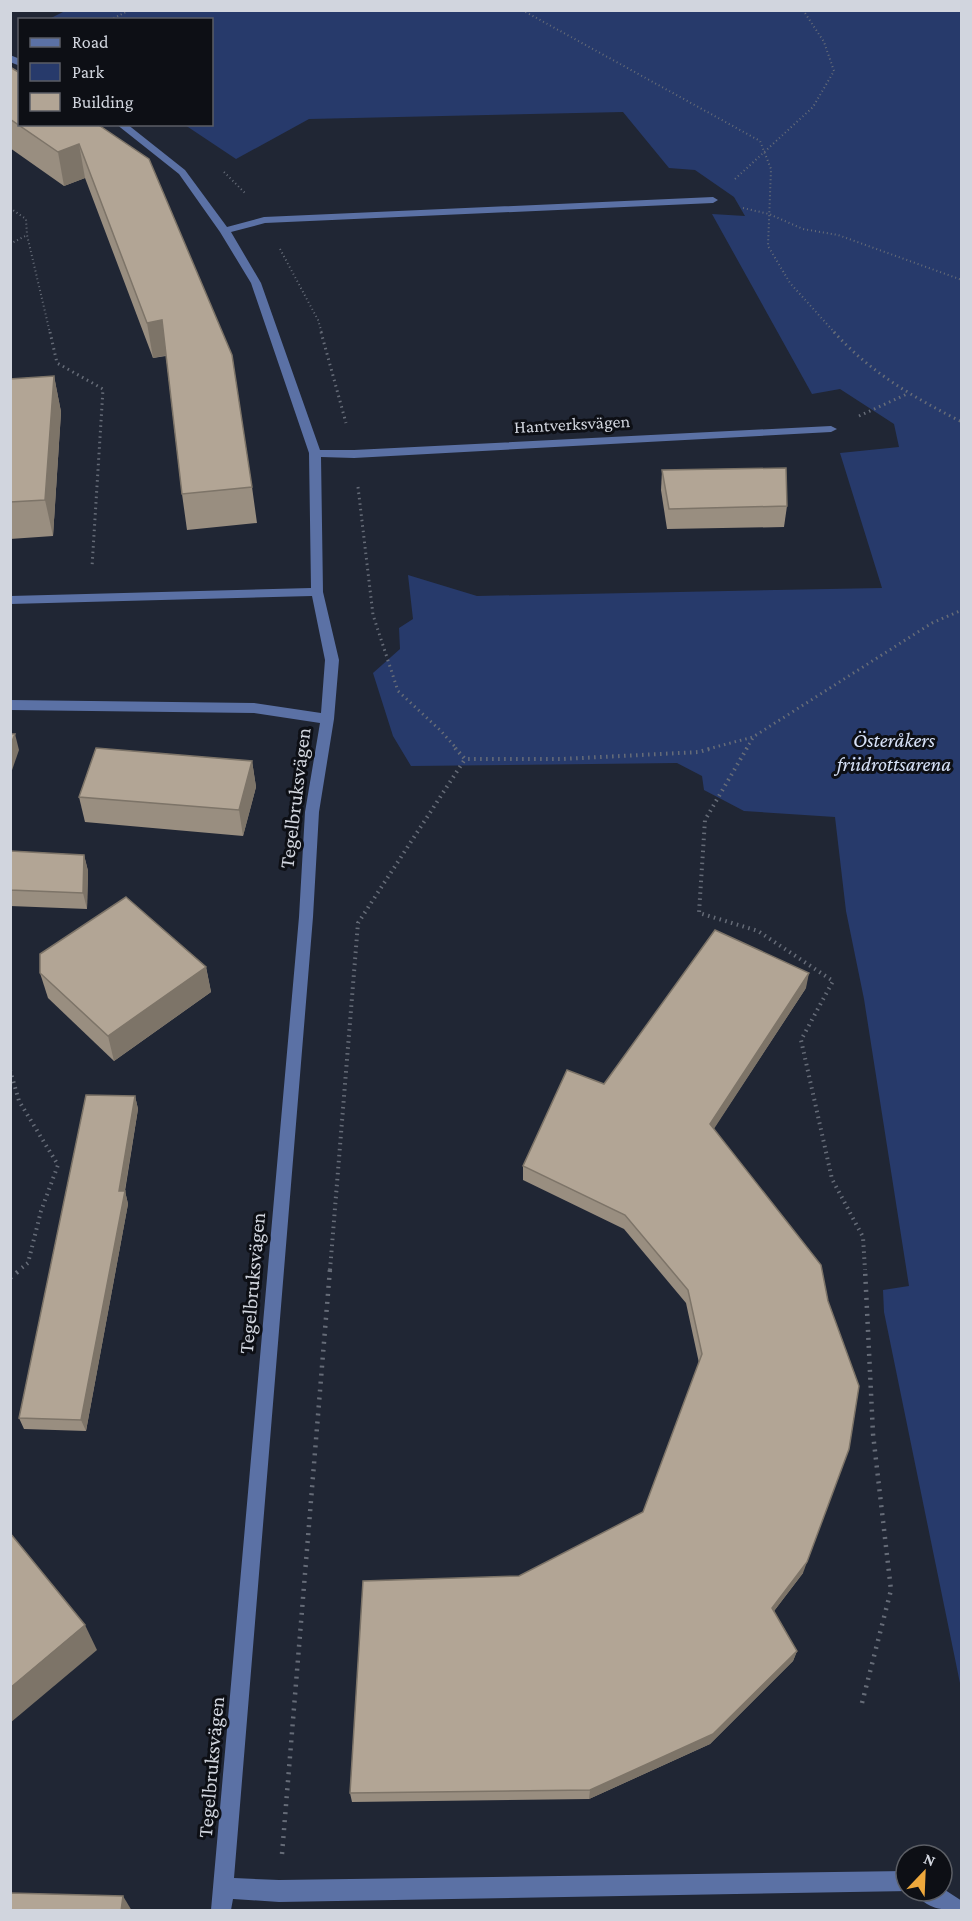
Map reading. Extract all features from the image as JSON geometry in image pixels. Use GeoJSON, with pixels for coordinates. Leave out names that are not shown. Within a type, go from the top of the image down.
{"type":"FeatureCollection","features":[{"type":"Feature","properties":{"kind":"street"},"geometry":{"type":"LineString","coordinates":[[10,600],[317,592],[315,453],[256,283],[225,231],[182,172],[123,126]]}},
{"type":"Feature","properties":{"kind":"street"},"geometry":{"type":"LineString","coordinates":[[225,231],[264,220],[713,200]]}},
{"type":"Feature","properties":{"kind":"street","name":"Hantverksvägen"},"geometry":{"type":"LineString","coordinates":[[315,453],[354,454],[831,429]]}},
{"type":"Feature","properties":{"kind":"street","name":"Tegelbruksvägen"},"geometry":{"type":"LineString","coordinates":[[221,1911],[306,917],[312,812],[327,719],[332,660],[317,592]]}},
{"type":"Feature","properties":{"kind":"street"},"geometry":{"type":"LineString","coordinates":[[10,705],[254,708],[327,719]]}},
{"type":"Feature","properties":{"kind":"street"},"geometry":{"type":"LineString","coordinates":[[223,1888],[279,1891],[894,1882]]}},
{"type":"Feature","properties":{"kind":"path"},"geometry":{"type":"LineString","coordinates":[[114,18],[130,10]]}},
{"type":"Feature","properties":{"kind":"path"},"geometry":{"type":"LineString","coordinates":[[522,10],[760,141],[771,169],[768,246],[790,283],[851,351],[907,393],[962,422]]}},
{"type":"Feature","properties":{"kind":"path"},"geometry":{"type":"LineString","coordinates":[[713,200],[813,107],[834,71],[824,42],[803,10]]}},
{"type":"Feature","properties":{"kind":"path"},"geometry":{"type":"LineString","coordinates":[[713,200],[769,214],[803,229],[838,235],[962,280]]}},
{"type":"Feature","properties":{"kind":"path"},"geometry":{"type":"LineString","coordinates":[[10,208],[26,219],[27,235],[57,363],[103,389],[90,598]]}},
{"type":"Feature","properties":{"kind":"path"},"geometry":{"type":"LineString","coordinates":[[10,244],[27,235]]}},
{"type":"Feature","properties":{"kind":"path"},"geometry":{"type":"LineString","coordinates":[[831,429],[907,393]]}},
{"type":"Feature","properties":{"kind":"path"},"geometry":{"type":"LineString","coordinates":[[374,615],[398,691],[440,730],[465,759],[562,759],[699,752],[753,737],[932,623],[962,610]]}},
{"type":"Feature","properties":{"kind":"path"},"geometry":{"type":"LineString","coordinates":[[753,737],[705,820],[699,913],[758,931],[833,981],[801,1040],[832,1179],[863,1237],[873,1434],[891,1590],[862,1703]]}},
{"type":"Feature","properties":{"kind":"path"},"geometry":{"type":"LineString","coordinates":[[279,1891],[358,923],[465,759]]}},
{"type":"Feature","properties":{"kind":"path"},"geometry":{"type":"LineString","coordinates":[[10,1070],[19,1101],[58,1165],[41,1211],[28,1263],[10,1278]]}},
{"type":"Feature","properties":{"kind":"green space","name":"Österåkers friidrottsarena"},"geometry":{"type":"Polygon","coordinates":[[[65,11],[961,11],[961,1688],[884,1312],[883,1290],[909,1286],[864,999],[846,911],[835,817],[744,811],[704,790],[702,776],[677,763],[411,766],[393,736],[373,673],[400,649],[399,628],[413,619],[408,575],[477,596],[882,588],[840,453],[899,447],[894,424],[840,389],[812,394],[712,214],[745,216],[734,197],[695,170],[669,168],[623,112],[309,119],[236,159],[186,126],[213,126],[213,18],[51,18],[65,11]]]}},
{"type":"Feature","properties":{"kind":"building"},"geometry":{"type":"Polygon","coordinates":[[[10,67],[18,72],[18,124],[10,119],[10,67]]]}},
{"type":"Feature","properties":{"kind":"building"},"geometry":{"type":"Polygon","coordinates":[[[20,126],[100,126],[149,159],[232,355],[252,487],[182,494],[162,320],[147,323],[79,144],[58,152],[20,126]]]}},
{"type":"Feature","properties":{"kind":"building"},"geometry":{"type":"Polygon","coordinates":[[[54,376],[45,500],[10,502],[10,379],[54,376]]]}},
{"type":"Feature","properties":{"kind":"building"},"geometry":{"type":"Polygon","coordinates":[[[786,468],[787,506],[669,509],[662,470],[786,468]]]}},
{"type":"Feature","properties":{"kind":"building"},"geometry":{"type":"Polygon","coordinates":[[[10,734],[15,734],[10,746],[10,734]]]}},
{"type":"Feature","properties":{"kind":"building"},"geometry":{"type":"Polygon","coordinates":[[[96,748],[252,761],[239,810],[79,797],[96,748]]]}},
{"type":"Feature","properties":{"kind":"building"},"geometry":{"type":"Polygon","coordinates":[[[10,851],[84,855],[83,893],[10,890],[10,851]]]}},
{"type":"Feature","properties":{"kind":"building"},"geometry":{"type":"Polygon","coordinates":[[[126,897],[206,967],[108,1036],[40,973],[40,954],[126,897]]]}},
{"type":"Feature","properties":{"kind":"building"},"geometry":{"type":"Polygon","coordinates":[[[715,930],[809,973],[710,1124],[821,1265],[828,1301],[859,1386],[849,1449],[807,1562],[772,1608],[797,1651],[713,1734],[590,1790],[350,1793],[363,1581],[519,1576],[643,1512],[702,1354],[688,1290],[625,1215],[523,1166],[567,1070],[604,1084],[715,930]]]}},
{"type":"Feature","properties":{"kind":"building"},"geometry":{"type":"Polygon","coordinates":[[[86,1095],[135,1096],[119,1191],[125,1191],[81,1420],[19,1418],[86,1095]]]}},
{"type":"Feature","properties":{"kind":"building"},"geometry":{"type":"Polygon","coordinates":[[[10,1533],[85,1625],[10,1688],[10,1533]]]}},
{"type":"Feature","properties":{"kind":"building"},"geometry":{"type":"Polygon","coordinates":[[[10,1893],[123,1896],[121,1911],[10,1911],[10,1893]]]}}]}
